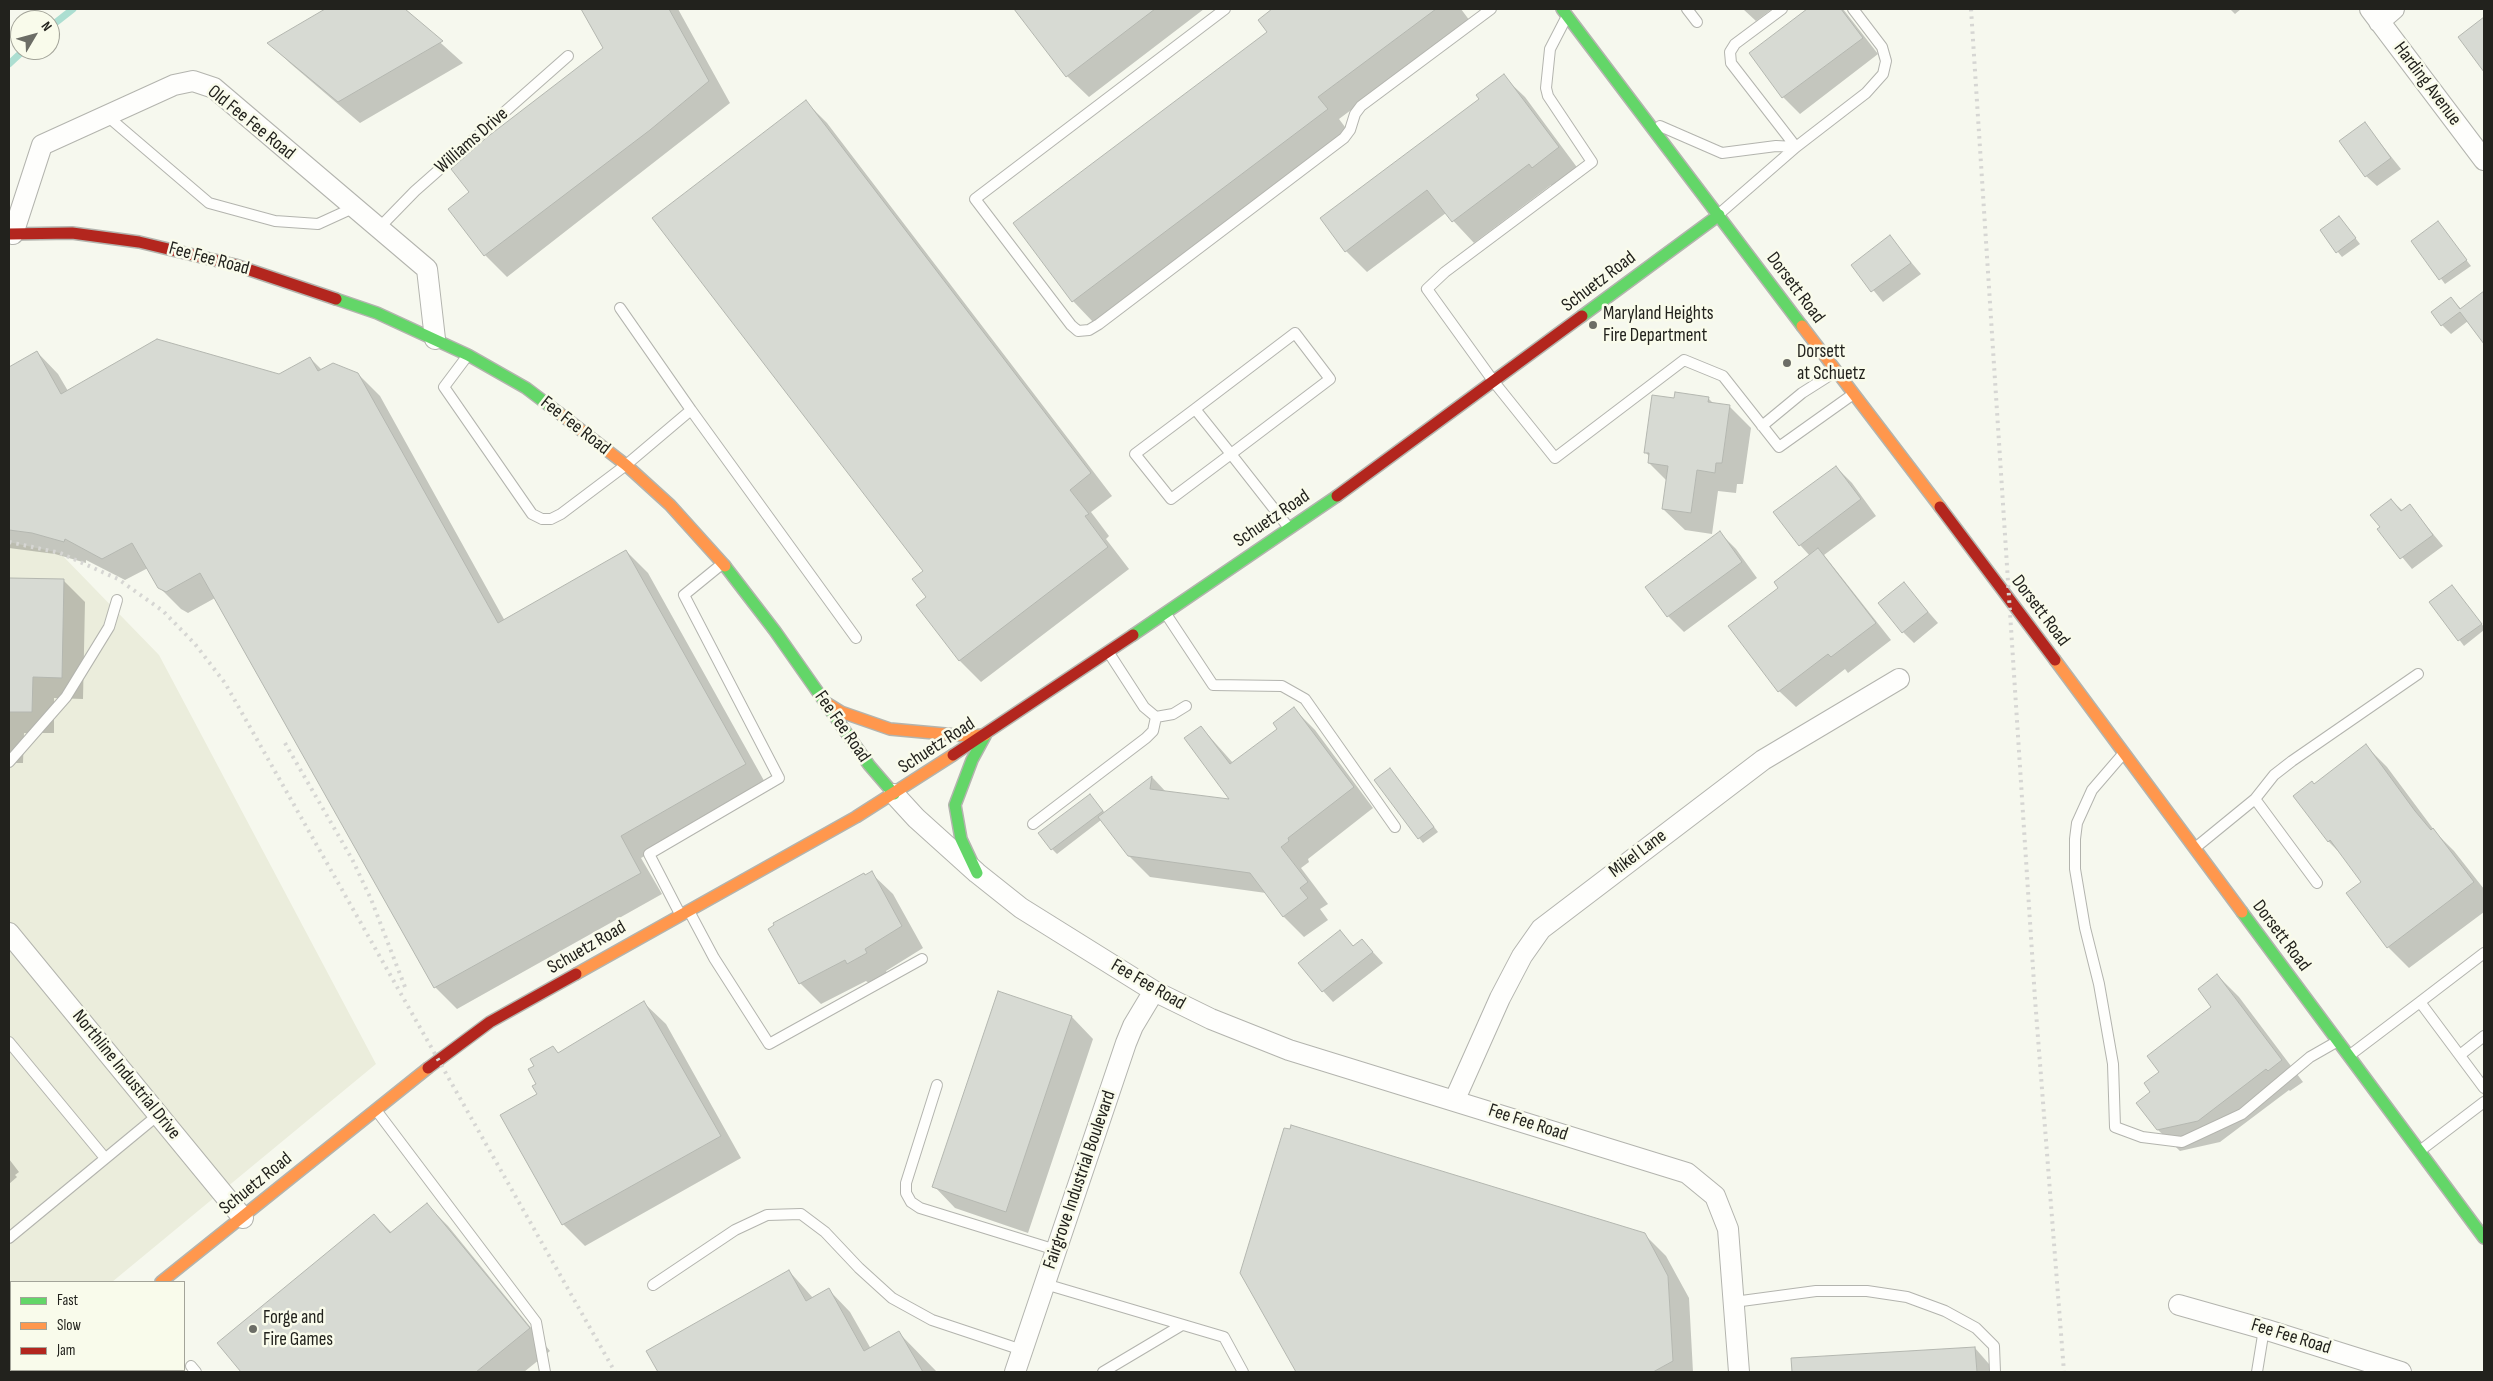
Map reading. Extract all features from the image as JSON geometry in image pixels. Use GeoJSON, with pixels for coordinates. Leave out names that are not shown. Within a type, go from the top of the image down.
{"type":"FeatureCollection","features":[{"type":"Feature","properties":{"kind":"main road","name":"Dorsett Road"},"geometry":{"type":"LineString","coordinates":[[1565,12],[1719,215],[1852,395],[2009,599],[2484,1238]]}},
{"type":"Feature","properties":{"kind":"main road","name":"Schuetz Road"},"geometry":{"type":"LineString","coordinates":[[162,1281],[451,1049],[490,1022],[894,794],[986,735],[1289,529],[1494,382],[1719,215]]}},
{"type":"Feature","properties":{"kind":"main road","name":"Fee Fee Road"},"geometry":{"type":"LineString","coordinates":[[11,234],[72,233],[139,242],[235,264],[377,313],[468,355],[526,388],[626,465],[670,505],[722,564],[775,631],[869,765],[894,794]]}},
{"type":"Feature","properties":{"kind":"main road"},"geometry":{"type":"LineString","coordinates":[[824,701],[841,712],[890,729],[967,736],[986,735]]}},
{"type":"Feature","properties":{"kind":"main road"},"geometry":{"type":"LineString","coordinates":[[977,873],[961,839],[955,805],[972,760],[986,735]]}},
{"type":"Feature","properties":{"kind":"street","name":"Harding Avenue"},"geometry":{"type":"LineString","coordinates":[[2381,13],[2484,160]]}},
{"type":"Feature","properties":{"kind":"street","name":"Old Fee Fee Road"},"geometry":{"type":"LineString","coordinates":[[11,234],[42,145],[174,86],[193,81],[214,88],[427,269],[435,339]]}},
{"type":"Feature","properties":{"kind":"street","name":"Mikel Lane"},"geometry":{"type":"LineString","coordinates":[[1454,1099],[1500,998],[1522,956],[1540,929],[1763,760],[1899,679]]}},
{"type":"Feature","properties":{"kind":"street","name":"Fee Fee Road"},"geometry":{"type":"LineString","coordinates":[[894,794],[916,818],[977,873],[1021,908],[1154,991],[1211,1019],[1289,1050],[1454,1099],[1687,1173],[1715,1196],[1728,1230],[1734,1302]]}},
{"type":"Feature","properties":{"kind":"street","name":"Northline Industrial Drive"},"geometry":{"type":"LineString","coordinates":[[9,933],[243,1218]]}},
{"type":"Feature","properties":{"kind":"street","name":"Fairgrove Industrial Boulevard"},"geometry":{"type":"LineString","coordinates":[[1015,1372],[1126,1043],[1154,991]]}},
{"type":"Feature","properties":{"kind":"street"},"geometry":{"type":"LineString","coordinates":[[1734,1302],[1739,1372]]}},
{"type":"Feature","properties":{"kind":"street","name":"Fee Fee Road"},"geometry":{"type":"LineString","coordinates":[[2180,1305],[2264,1328],[2401,1372]]}},
{"type":"Feature","properties":{"kind":"lane"},"geometry":{"type":"LineString","coordinates":[[1225,9],[975,199],[1070,325],[1078,331],[1089,330],[1099,324],[1344,138],[1361,106],[1491,9]]}},
{"type":"Feature","properties":{"kind":"lane"},"geometry":{"type":"LineString","coordinates":[[1687,9],[1697,22]]}},
{"type":"Feature","properties":{"kind":"lane"},"geometry":{"type":"LineString","coordinates":[[1782,9],[1735,44],[1730,52],[1731,63],[1796,147]]}},
{"type":"Feature","properties":{"kind":"lane"},"geometry":{"type":"LineString","coordinates":[[1719,215],[1796,147],[1866,93],[1883,74],[1886,61],[1882,47],[1853,9]]}},
{"type":"Feature","properties":{"kind":"lane"},"geometry":{"type":"LineString","coordinates":[[1565,12],[1550,49],[1546,88],[1548,96],[1592,162],[1445,272],[1427,288],[1494,382],[1555,458],[1684,360],[1723,376],[1779,447],[1852,395]]}},
{"type":"Feature","properties":{"kind":"lane","name":"Williams Drive"},"geometry":{"type":"LineString","coordinates":[[378,229],[415,191],[568,56]]}},
{"type":"Feature","properties":{"kind":"lane"},"geometry":{"type":"LineString","coordinates":[[106,115],[210,203],[275,221],[318,224],[353,208]]}},
{"type":"Feature","properties":{"kind":"lane"},"geometry":{"type":"LineString","coordinates":[[1647,120],[1722,153],[1776,146],[1796,147]]}},
{"type":"Feature","properties":{"kind":"lane"},"geometry":{"type":"LineString","coordinates":[[620,308],[691,410],[856,638]]}},
{"type":"Feature","properties":{"kind":"lane"},"geometry":{"type":"LineString","coordinates":[[1295,333],[1330,379],[1171,499],[1135,454],[1195,409],[1295,333]]}},
{"type":"Feature","properties":{"kind":"lane"},"geometry":{"type":"LineString","coordinates":[[468,355],[444,387],[532,514],[542,519],[551,519],[561,514],[626,465],[691,410]]}},
{"type":"Feature","properties":{"kind":"lane"},"geometry":{"type":"LineString","coordinates":[[1762,426],[1802,393],[1835,372]]}},
{"type":"Feature","properties":{"kind":"lane"},"geometry":{"type":"LineString","coordinates":[[1195,409],[1289,529]]}},
{"type":"Feature","properties":{"kind":"lane"},"geometry":{"type":"LineString","coordinates":[[722,564],[684,595],[779,778],[649,854],[769,1044],[922,959]]}},
{"type":"Feature","properties":{"kind":"lane"},"geometry":{"type":"LineString","coordinates":[[9,762],[66,697],[108,627],[117,600]]}},
{"type":"Feature","properties":{"kind":"lane"},"geometry":{"type":"LineString","coordinates":[[1165,614],[1214,685],[1282,686],[1305,699],[1395,827]]}},
{"type":"Feature","properties":{"kind":"lane"},"geometry":{"type":"LineString","coordinates":[[1109,652],[1144,707],[1156,717],[1173,714],[1186,706]]}},
{"type":"Feature","properties":{"kind":"lane"},"geometry":{"type":"LineString","coordinates":[[2194,849],[2255,799],[2274,775],[2418,674]]}},
{"type":"Feature","properties":{"kind":"lane"},"geometry":{"type":"LineString","coordinates":[[1033,824],[1146,738],[1153,731],[1156,717]]}},
{"type":"Feature","properties":{"kind":"lane"},"geometry":{"type":"LineString","coordinates":[[2124,754],[2092,790],[2077,823],[2075,839],[2075,869],[2085,928],[2099,984],[2113,1064],[2115,1127],[2142,1137],[2182,1142],[2242,1114],[2310,1057],[2338,1041]]}},
{"type":"Feature","properties":{"kind":"lane"},"geometry":{"type":"LineString","coordinates":[[2255,799],[2317,882]]}},
{"type":"Feature","properties":{"kind":"lane"},"geometry":{"type":"LineString","coordinates":[[2349,1056],[2484,954]]}},
{"type":"Feature","properties":{"kind":"lane"},"geometry":{"type":"LineString","coordinates":[[2420,1002],[2484,1088]]}},
{"type":"Feature","properties":{"kind":"lane"},"geometry":{"type":"LineString","coordinates":[[2460,1055],[2484,1036]]}},
{"type":"Feature","properties":{"kind":"lane"},"geometry":{"type":"LineString","coordinates":[[9,1042],[106,1158]]}},
{"type":"Feature","properties":{"kind":"lane"},"geometry":{"type":"LineString","coordinates":[[937,1085],[906,1182],[906,1193],[910,1202],[920,1208],[1056,1250]]}},
{"type":"Feature","properties":{"kind":"lane"},"geometry":{"type":"LineString","coordinates":[[2419,1151],[2484,1102]]}},
{"type":"Feature","properties":{"kind":"lane"},"geometry":{"type":"LineString","coordinates":[[375,1110],[536,1322],[545,1372]]}},
{"type":"Feature","properties":{"kind":"lane"},"geometry":{"type":"LineString","coordinates":[[9,1238],[158,1115]]}},
{"type":"Feature","properties":{"kind":"lane"},"geometry":{"type":"LineString","coordinates":[[653,1285],[736,1230],[768,1215],[801,1214],[825,1232],[859,1268],[892,1298],[932,1320],[1022,1350]]}},
{"type":"Feature","properties":{"kind":"lane"},"geometry":{"type":"LineString","coordinates":[[1045,1284],[1224,1337],[1243,1372]]}},
{"type":"Feature","properties":{"kind":"lane"},"geometry":{"type":"LineString","coordinates":[[1734,1302],[1816,1291],[1867,1291],[1907,1296],[1945,1311],[1976,1328],[1994,1346],[1995,1372]]}},
{"type":"Feature","properties":{"kind":"lane"},"geometry":{"type":"LineString","coordinates":[[1103,1372],[1182,1325]]}},
{"type":"Feature","properties":{"kind":"lane"},"geometry":{"type":"LineString","coordinates":[[2257,1372],[2264,1328]]}},
{"type":"Feature","properties":{"kind":"shaded area"},"geometry":{"type":"Polygon","coordinates":[[[9,542],[60,553],[159,655],[376,1064],[113,1281],[10,1281],[9,1368],[9,542]]]}},
{"type":"Feature","properties":{"kind":"building"},"geometry":{"type":"Polygon","coordinates":[[[325,9],[405,9],[443,41],[338,102],[267,43],[325,9]]]}},
{"type":"Feature","properties":{"kind":"building"},"geometry":{"type":"Polygon","coordinates":[[[581,9],[669,9],[709,81],[650,130],[484,256],[448,209],[469,192],[451,169],[486,138],[603,48],[581,9]]]}},
{"type":"Feature","properties":{"kind":"building"},"geometry":{"type":"Polygon","coordinates":[[[1014,9],[1155,9],[1066,77],[1014,9]]]}},
{"type":"Feature","properties":{"kind":"building"},"geometry":{"type":"Polygon","coordinates":[[[1272,9],[1436,9],[1318,97],[1328,109],[1072,302],[1013,223],[1267,32],[1258,20],[1272,9]]]}},
{"type":"Feature","properties":{"kind":"building"},"geometry":{"type":"Polygon","coordinates":[[[1807,9],[1841,9],[1863,38],[1782,98],[1749,53],[1807,9]]]}},
{"type":"Feature","properties":{"kind":"building"},"geometry":{"type":"Polygon","coordinates":[[[2484,17],[2484,72],[2458,37],[2484,17]]]}},
{"type":"Feature","properties":{"kind":"building"},"geometry":{"type":"Polygon","coordinates":[[[1504,74],[1559,147],[1532,168],[1529,164],[1452,222],[1427,190],[1345,252],[1320,218],[1479,99],[1476,95],[1504,74]]]}},
{"type":"Feature","properties":{"kind":"building"},"geometry":{"type":"Polygon","coordinates":[[[806,100],[1091,473],[1070,490],[1089,514],[1085,516],[1108,547],[959,661],[916,605],[926,597],[912,579],[923,571],[652,218],[806,100]]]}},
{"type":"Feature","properties":{"kind":"building"},"geometry":{"type":"Polygon","coordinates":[[[2365,122],[2391,158],[2365,177],[2339,141],[2365,122]]]}},
{"type":"Feature","properties":{"kind":"building"},"geometry":{"type":"Polygon","coordinates":[[[2339,216],[2356,238],[2336,253],[2320,230],[2339,216]]]}},
{"type":"Feature","properties":{"kind":"building"},"geometry":{"type":"Polygon","coordinates":[[[2438,221],[2467,260],[2439,280],[2411,241],[2438,221]]]}},
{"type":"Feature","properties":{"kind":"building"},"geometry":{"type":"Polygon","coordinates":[[[1890,235],[1911,263],[1871,292],[1851,265],[1890,235]]]}},
{"type":"Feature","properties":{"kind":"building"},"geometry":{"type":"Polygon","coordinates":[[[2484,291],[2484,344],[2460,312],[2441,326],[2431,312],[2451,297],[2460,309],[2484,291]]]}},
{"type":"Feature","properties":{"kind":"building"},"geometry":{"type":"Polygon","coordinates":[[[157,339],[279,374],[310,357],[318,371],[333,363],[358,373],[498,623],[626,550],[746,764],[621,836],[641,873],[434,988],[200,573],[166,592],[158,588],[132,543],[102,559],[65,539],[64,542],[32,533],[9,530],[9,367],[37,351],[61,394],[157,339]]]}},
{"type":"Feature","properties":{"kind":"building"},"geometry":{"type":"Polygon","coordinates":[[[1675,392],[1709,397],[1708,402],[1730,405],[1722,463],[1716,463],[1715,473],[1697,470],[1691,513],[1662,509],[1668,466],[1648,463],[1649,453],[1644,453],[1652,395],[1674,398],[1675,392]]]}},
{"type":"Feature","properties":{"kind":"building"},"geometry":{"type":"Polygon","coordinates":[[[1836,466],[1861,499],[1799,546],[1773,512],[1836,466]]]}},
{"type":"Feature","properties":{"kind":"building"},"geometry":{"type":"Polygon","coordinates":[[[2391,499],[2401,511],[2410,504],[2433,535],[2400,559],[2377,529],[2380,527],[2370,515],[2391,499]]]}},
{"type":"Feature","properties":{"kind":"building"},"geometry":{"type":"Polygon","coordinates":[[[1720,531],[1742,562],[1667,617],[1645,587],[1720,531]]]}},
{"type":"Feature","properties":{"kind":"building"},"geometry":{"type":"Polygon","coordinates":[[[1818,548],[1876,623],[1831,657],[1828,654],[1778,692],[1728,626],[1778,588],[1774,582],[1818,548]]]}},
{"type":"Feature","properties":{"kind":"building"},"geometry":{"type":"Polygon","coordinates":[[[9,578],[64,579],[62,678],[33,677],[32,712],[9,712],[9,578]]]}},
{"type":"Feature","properties":{"kind":"building"},"geometry":{"type":"Polygon","coordinates":[[[1904,582],[1928,612],[1902,633],[1878,603],[1904,582]]]}},
{"type":"Feature","properties":{"kind":"building"},"geometry":{"type":"Polygon","coordinates":[[[2452,585],[2482,624],[2458,641],[2429,602],[2452,585]]]}},
{"type":"Feature","properties":{"kind":"building"},"geometry":{"type":"Polygon","coordinates":[[[1294,707],[1354,787],[1288,838],[1289,841],[1281,847],[1308,882],[1300,888],[1308,898],[1283,917],[1250,873],[1128,856],[1098,817],[1152,776],[1150,789],[1229,799],[1184,738],[1201,726],[1230,764],[1277,729],[1273,723],[1294,707]]]}},
{"type":"Feature","properties":{"kind":"building"},"geometry":{"type":"Polygon","coordinates":[[[2366,744],[2415,811],[2431,830],[2433,828],[2474,882],[2387,948],[2346,893],[2361,882],[2330,840],[2328,842],[2293,796],[2312,781],[2314,784],[2366,744]]]}},
{"type":"Feature","properties":{"kind":"building"},"geometry":{"type":"Polygon","coordinates":[[[1390,768],[1434,827],[1418,839],[1374,780],[1390,768]]]}},
{"type":"Feature","properties":{"kind":"building"},"geometry":{"type":"Polygon","coordinates":[[[1090,794],[1103,811],[1051,850],[1038,833],[1090,794]]]}},
{"type":"Feature","properties":{"kind":"building"},"geometry":{"type":"Polygon","coordinates":[[[872,871],[902,926],[865,949],[867,953],[847,964],[845,960],[799,984],[768,929],[774,925],[773,923],[864,873],[865,875],[872,871]]]}},
{"type":"Feature","properties":{"kind":"building"},"geometry":{"type":"Polygon","coordinates":[[[1340,930],[1353,946],[1362,939],[1373,952],[1322,992],[1298,963],[1340,930]]]}},
{"type":"Feature","properties":{"kind":"building"},"geometry":{"type":"Polygon","coordinates":[[[2217,974],[2282,1060],[2268,1071],[2266,1069],[2198,1121],[2157,1130],[2136,1103],[2150,1092],[2144,1083],[2159,1072],[2147,1056],[2211,1007],[2198,989],[2217,974]]]}},
{"type":"Feature","properties":{"kind":"building"},"geometry":{"type":"Polygon","coordinates":[[[998,991],[1072,1016],[1006,1212],[932,1187],[998,991]]]}},
{"type":"Feature","properties":{"kind":"building"},"geometry":{"type":"Polygon","coordinates":[[[644,1001],[721,1136],[562,1225],[500,1115],[537,1094],[532,1086],[536,1084],[528,1069],[534,1066],[530,1059],[553,1046],[558,1053],[644,1001]]]}},
{"type":"Feature","properties":{"kind":"building"},"geometry":{"type":"Polygon","coordinates":[[[1291,1125],[1645,1233],[1668,1276],[1673,1361],[1653,1372],[1296,1372],[1240,1273],[1284,1128],[1290,1129],[1291,1125]]]}},
{"type":"Feature","properties":{"kind":"building"},"geometry":{"type":"Polygon","coordinates":[[[427,1203],[530,1328],[476,1372],[241,1372],[217,1343],[374,1214],[390,1233],[427,1203]]]}},
{"type":"Feature","properties":{"kind":"building"},"geometry":{"type":"Polygon","coordinates":[[[789,1270],[806,1301],[829,1288],[864,1351],[899,1331],[923,1372],[658,1372],[646,1351],[789,1270]]]}},
{"type":"Feature","properties":{"kind":"building"},"geometry":{"type":"Polygon","coordinates":[[[1975,1347],[1977,1372],[1792,1372],[1791,1358],[1975,1347]]]}},
{"type":"Feature","properties":{"kind":"waterway"},"geometry":{"type":"LineString","coordinates":[[60,19],[73,9]]}},
{"type":"Feature","properties":{"kind":"waterway"},"geometry":{"type":"LineString","coordinates":[[9,64],[13,60]]}},
{"type":"Feature","properties":{"kind":"railway"},"geometry":{"type":"LineString","coordinates":[[1971,9],[2035,999],[2064,1372]]}},
{"type":"Feature","properties":{"kind":"railway"},"geometry":{"type":"LineString","coordinates":[[9,542],[60,553],[118,579],[163,611],[195,644],[225,683],[615,1372]]}},
{"type":"Feature","properties":{"kind":"railway"},"geometry":{"type":"LineString","coordinates":[[285,743],[352,859],[371,899],[405,987]]}},
{"type":"Feature","properties":{"kind":"traffic: fast"},"geometry":{"type":"LineString","coordinates":[[1562,9],[1802,326]]}},
{"type":"Feature","properties":{"kind":"traffic: fast"},"geometry":{"type":"LineString","coordinates":[[1582,316],[1719,215]]}},
{"type":"Feature","properties":{"kind":"traffic: fast"},"geometry":{"type":"LineString","coordinates":[[336,299],[377,313],[468,355],[526,388],[559,413]]}},
{"type":"Feature","properties":{"kind":"traffic: fast"},"geometry":{"type":"LineString","coordinates":[[1133,635],[1337,496]]}},
{"type":"Feature","properties":{"kind":"traffic: fast"},"geometry":{"type":"LineString","coordinates":[[725,566],[775,631],[869,765],[894,794]]}},
{"type":"Feature","properties":{"kind":"traffic: fast"},"geometry":{"type":"LineString","coordinates":[[977,873],[961,839],[955,805],[972,760],[985,736]]}},
{"type":"Feature","properties":{"kind":"traffic: fast"},"geometry":{"type":"LineString","coordinates":[[2242,912],[2484,1238]]}},
{"type":"Feature","properties":{"kind":"traffic: slow"},"geometry":{"type":"LineString","coordinates":[[1802,326],[1940,507]]}},
{"type":"Feature","properties":{"kind":"traffic: slow"},"geometry":{"type":"LineString","coordinates":[[559,413],[626,465],[670,505],[725,566]]}},
{"type":"Feature","properties":{"kind":"traffic: slow"},"geometry":{"type":"LineString","coordinates":[[2055,660],[2242,912]]}},
{"type":"Feature","properties":{"kind":"traffic: slow"},"geometry":{"type":"LineString","coordinates":[[828,704],[841,712],[890,729],[967,736],[985,735]]}},
{"type":"Feature","properties":{"kind":"traffic: slow"},"geometry":{"type":"LineString","coordinates":[[576,974],[856,817],[953,755]]}},
{"type":"Feature","properties":{"kind":"traffic: slow"},"geometry":{"type":"LineString","coordinates":[[162,1281],[428,1068]]}},
{"type":"Feature","properties":{"kind":"traffic: jam"},"geometry":{"type":"LineString","coordinates":[[9,234],[72,233],[139,242],[235,265],[336,299]]}},
{"type":"Feature","properties":{"kind":"traffic: jam"},"geometry":{"type":"LineString","coordinates":[[1337,496],[1582,316]]}},
{"type":"Feature","properties":{"kind":"traffic: jam"},"geometry":{"type":"LineString","coordinates":[[1940,507],[2055,660]]}},
{"type":"Feature","properties":{"kind":"traffic: jam"},"geometry":{"type":"LineString","coordinates":[[953,755],[1133,635]]}},
{"type":"Feature","properties":{"kind":"traffic: jam"},"geometry":{"type":"LineString","coordinates":[[428,1068],[490,1022],[576,974]]}},
{"type":"Feature","properties":{"kind":"place","name":"Maryland Heights Fire Department"},"geometry":{"type":"Point","coordinates":[1593,325]}},
{"type":"Feature","properties":{"kind":"place","name":"Dorsett at Schuetz"},"geometry":{"type":"Point","coordinates":[1787,363]}},
{"type":"Feature","properties":{"kind":"place","name":"Forge and Fire Games"},"geometry":{"type":"Point","coordinates":[253,1329]}}]}
